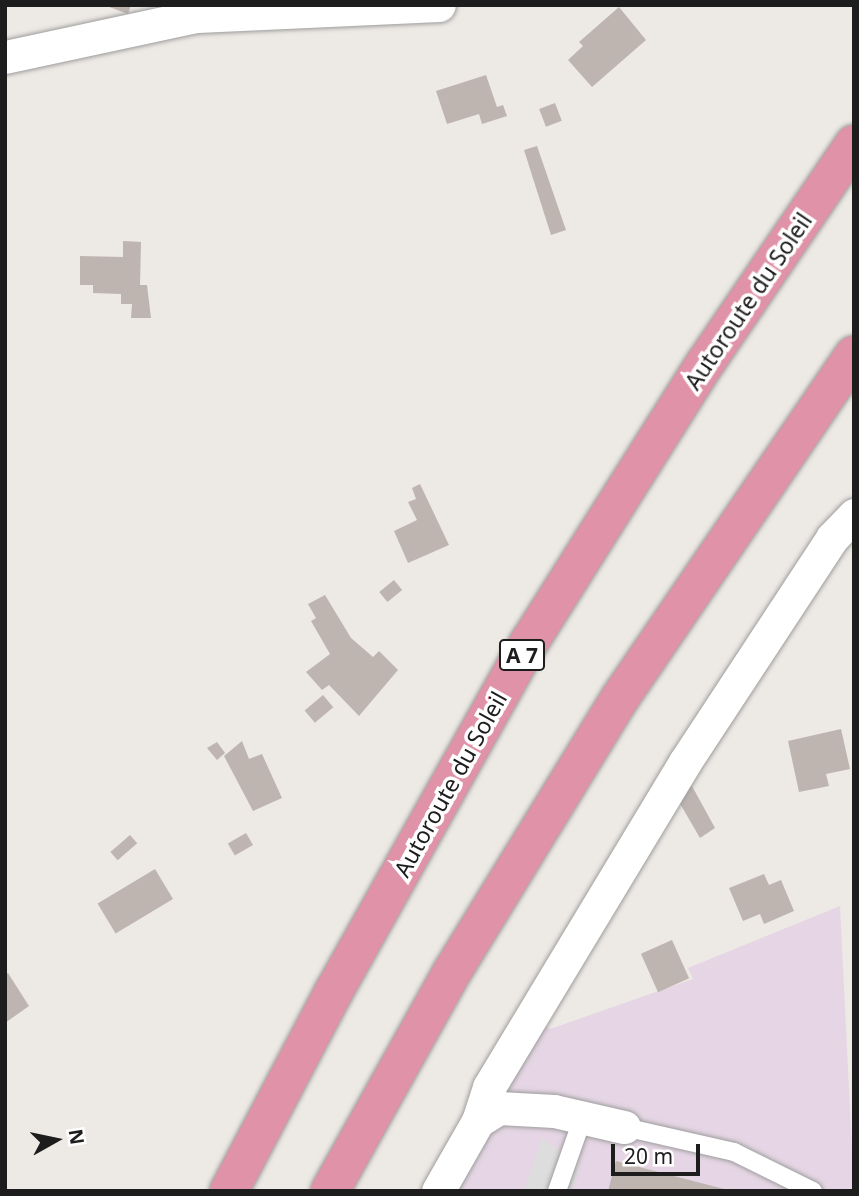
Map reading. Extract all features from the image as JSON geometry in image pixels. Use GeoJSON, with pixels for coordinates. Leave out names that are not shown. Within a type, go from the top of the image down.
{"type":"FeatureCollection","features":[{"type":"Feature","properties":{"kind":"highway","name":"Autoroute du Soleil"},"geometry":{"type":"LineString","coordinates":[[229,1191],[333,993],[530,640],[704,365],[854,144]]}},
{"type":"Feature","properties":{"kind":"highway"},"geometry":{"type":"LineString","coordinates":[[330,1191],[452,972],[620,698],[854,355]]}},
{"type":"Feature","properties":{"kind":"street"},"geometry":{"type":"LineString","coordinates":[[5,57],[198,16],[439,5]]}},
{"type":"Feature","properties":{"kind":"street"},"geometry":{"type":"LineString","coordinates":[[438,1191],[478,1121],[489,1087],[685,762],[832,538],[854,515]]}},
{"type":"Feature","properties":{"kind":"street"},"geometry":{"type":"LineString","coordinates":[[478,1121],[510,1107],[583,1117],[624,1127]]}},
{"type":"Feature","properties":{"kind":"lane"},"geometry":{"type":"LineString","coordinates":[[558,1191],[583,1117]]}},
{"type":"Feature","properties":{"kind":"lane"},"geometry":{"type":"LineString","coordinates":[[624,1127],[734,1152],[813,1191]]}},
{"type":"Feature","properties":{"kind":"shaded area"},"geometry":{"type":"Polygon","coordinates":[[[840,906],[854,1191],[448,1191],[538,1023],[550,1029],[693,979],[688,968],[840,906]]]}},
{"type":"Feature","properties":{"kind":"shaded area"},"geometry":{"type":"Polygon","coordinates":[[[542,1138],[580,1167],[571,1191],[524,1191],[542,1138]]]}},
{"type":"Feature","properties":{"kind":"building"},"geometry":{"type":"Polygon","coordinates":[[[104,5],[131,5],[128,14],[104,5]]]}},
{"type":"Feature","properties":{"kind":"building"},"geometry":{"type":"Polygon","coordinates":[[[619,7],[646,40],[592,87],[568,60],[583,46],[579,42],[619,7]]]}},
{"type":"Feature","properties":{"kind":"building"},"geometry":{"type":"Polygon","coordinates":[[[486,75],[497,107],[503,105],[507,116],[482,124],[479,114],[447,124],[436,91],[486,75]]]}},
{"type":"Feature","properties":{"kind":"building"},"geometry":{"type":"Polygon","coordinates":[[[555,103],[562,121],[546,127],[539,109],[555,103]]]}},
{"type":"Feature","properties":{"kind":"building"},"geometry":{"type":"Polygon","coordinates":[[[537,146],[566,230],[551,235],[524,150],[537,146]]]}},
{"type":"Feature","properties":{"kind":"building"},"geometry":{"type":"Polygon","coordinates":[[[123,241],[141,242],[140,285],[147,285],[151,318],[131,318],[132,304],[121,304],[121,294],[93,293],[93,285],[80,285],[80,256],[123,257],[123,241]]]}},
{"type":"Feature","properties":{"kind":"building"},"geometry":{"type":"Polygon","coordinates":[[[420,484],[449,545],[408,563],[394,531],[417,520],[408,502],[416,499],[412,488],[420,484]]]}},
{"type":"Feature","properties":{"kind":"building"},"geometry":{"type":"Polygon","coordinates":[[[394,580],[402,590],[387,602],[379,592],[394,580]]]}},
{"type":"Feature","properties":{"kind":"building"},"geometry":{"type":"Polygon","coordinates":[[[325,595],[351,638],[373,657],[379,651],[398,670],[359,716],[329,685],[322,690],[306,672],[330,654],[311,621],[316,618],[308,604],[325,595]]]}},
{"type":"Feature","properties":{"kind":"building"},"geometry":{"type":"Polygon","coordinates":[[[323,695],[333,707],[315,723],[305,710],[323,695]]]}},
{"type":"Feature","properties":{"kind":"building"},"geometry":{"type":"Polygon","coordinates":[[[841,729],[850,769],[826,774],[829,786],[799,792],[788,741],[841,729]]]}},
{"type":"Feature","properties":{"kind":"building"},"geometry":{"type":"Polygon","coordinates":[[[242,741],[249,759],[262,754],[282,798],[253,811],[224,756],[242,741]]]}},
{"type":"Feature","properties":{"kind":"building"},"geometry":{"type":"Polygon","coordinates":[[[217,742],[225,753],[217,760],[207,748],[217,742]]]}},
{"type":"Feature","properties":{"kind":"building"},"geometry":{"type":"Polygon","coordinates":[[[687,777],[715,828],[700,838],[675,795],[687,777]]]}},
{"type":"Feature","properties":{"kind":"building"},"geometry":{"type":"Polygon","coordinates":[[[246,833],[253,845],[235,856],[228,844],[246,833]]]}},
{"type":"Feature","properties":{"kind":"building"},"geometry":{"type":"Polygon","coordinates":[[[130,835],[137,843],[118,860],[110,852],[130,835]]]}},
{"type":"Feature","properties":{"kind":"building"},"geometry":{"type":"Polygon","coordinates":[[[155,869],[173,899],[116,934],[98,904],[155,869]]]}},
{"type":"Feature","properties":{"kind":"building"},"geometry":{"type":"Polygon","coordinates":[[[764,874],[769,885],[781,880],[794,911],[764,924],[760,914],[743,921],[729,888],[764,874]]]}},
{"type":"Feature","properties":{"kind":"building"},"geometry":{"type":"Polygon","coordinates":[[[672,940],[689,978],[658,992],[641,954],[672,940]]]}},
{"type":"Feature","properties":{"kind":"building"},"geometry":{"type":"Polygon","coordinates":[[[8,973],[29,1006],[5,1023],[5,975],[8,973]]]}},
{"type":"Feature","properties":{"kind":"building"},"geometry":{"type":"Polygon","coordinates":[[[616,1161],[728,1190],[728,1191],[608,1191],[616,1161]]]}}]}
